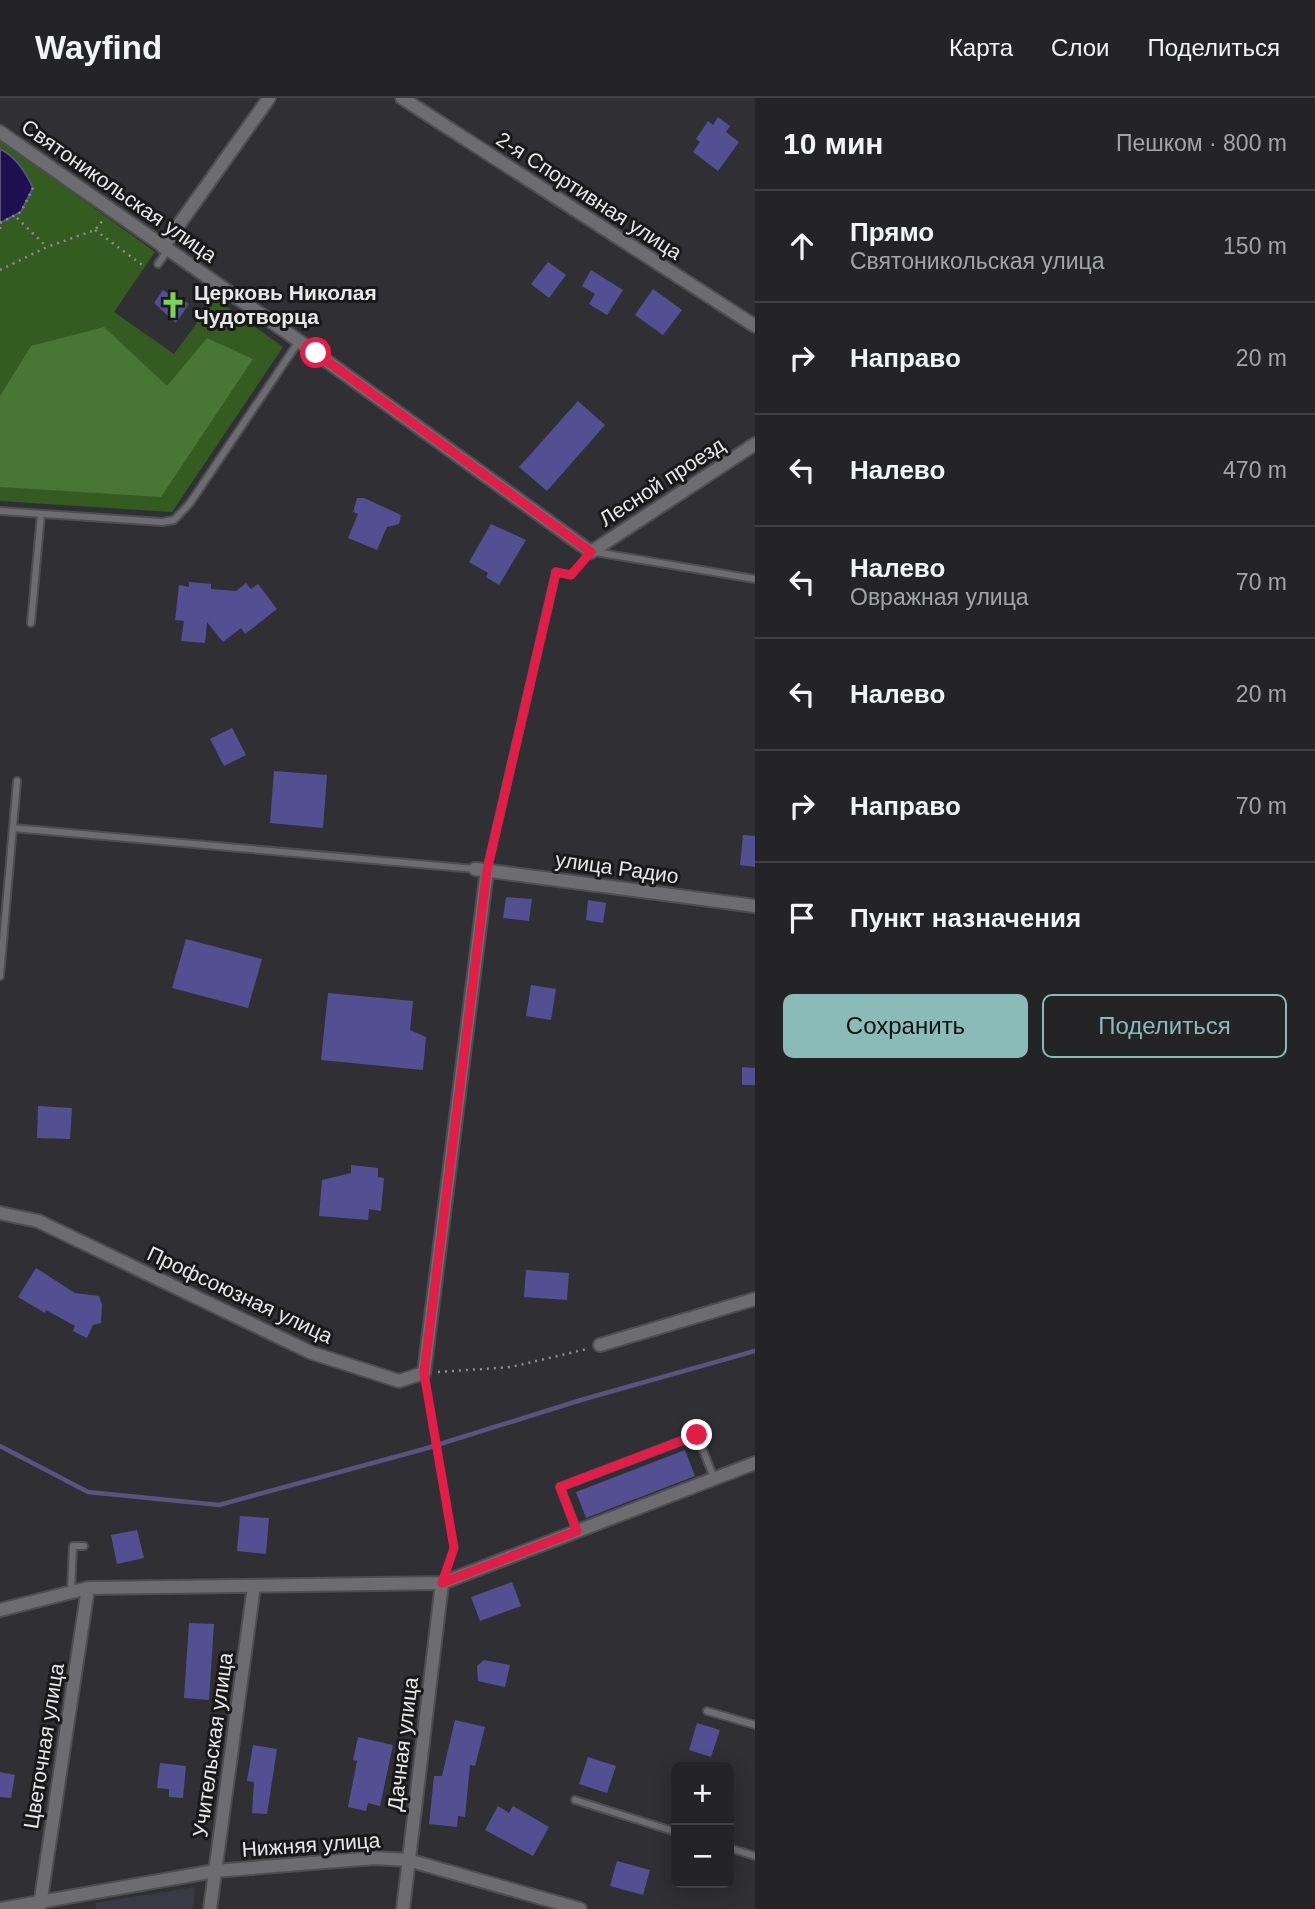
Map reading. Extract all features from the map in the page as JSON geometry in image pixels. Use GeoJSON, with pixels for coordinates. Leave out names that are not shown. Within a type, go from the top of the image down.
{"type":"FeatureCollection","features":[{"type":"Feature","properties":{"kind":"street"},"geometry":{"type":"LineString","coordinates":[[166,249],[269,98]]}},
{"type":"Feature","properties":{"kind":"street","name":"2-я Спортивная улица"},"geometry":{"type":"LineString","coordinates":[[402,98],[755,326]]}},
{"type":"Feature","properties":{"kind":"street","name":"Святоникольская улица"},"geometry":{"type":"LineString","coordinates":[[0,132],[299,341],[591,552]]}},
{"type":"Feature","properties":{"kind":"street","name":"Лесной проезд"},"geometry":{"type":"LineString","coordinates":[[591,552],[755,444]]}},
{"type":"Feature","properties":{"kind":"street"},"geometry":{"type":"LineString","coordinates":[[424,1373],[481,870]]}},
{"type":"Feature","properties":{"kind":"street","name":"улица Радио"},"geometry":{"type":"LineString","coordinates":[[481,870],[755,906]]}},
{"type":"Feature","properties":{"kind":"street","name":"Профсоюзная улица"},"geometry":{"type":"LineString","coordinates":[[0,1213],[38,1221],[312,1353],[399,1381],[424,1373]]}},
{"type":"Feature","properties":{"kind":"street"},"geometry":{"type":"LineString","coordinates":[[600,1346],[755,1299]]}},
{"type":"Feature","properties":{"kind":"street"},"geometry":{"type":"LineString","coordinates":[[0,1610],[88,1588],[442,1583],[755,1463]]}},
{"type":"Feature","properties":{"kind":"street","name":"Дачная улица"},"geometry":{"type":"LineString","coordinates":[[403,1909],[442,1583]]}},
{"type":"Feature","properties":{"kind":"street","name":"Учительская улица"},"geometry":{"type":"LineString","coordinates":[[210,1909],[254,1586]]}},
{"type":"Feature","properties":{"kind":"street","name":"Цветочная улица"},"geometry":{"type":"LineString","coordinates":[[40,1905],[88,1588]]}},
{"type":"Feature","properties":{"kind":"street","name":"Нижняя улица"},"geometry":{"type":"LineString","coordinates":[[0,1909],[40,1905],[215,1871],[375,1858],[408,1860],[580,1909]]}},
{"type":"Feature","properties":{"kind":"lane"},"geometry":{"type":"LineString","coordinates":[[158,264],[166,249]]}},
{"type":"Feature","properties":{"kind":"lane"},"geometry":{"type":"LineString","coordinates":[[0,511],[174,520],[190,503],[299,341]]}},
{"type":"Feature","properties":{"kind":"lane"},"geometry":{"type":"LineString","coordinates":[[31,623],[41,514]]}},
{"type":"Feature","properties":{"kind":"lane"},"geometry":{"type":"LineString","coordinates":[[591,552],[755,579]]}},
{"type":"Feature","properties":{"kind":"lane"},"geometry":{"type":"LineString","coordinates":[[13,828],[481,870],[556,572]]}},
{"type":"Feature","properties":{"kind":"lane"},"geometry":{"type":"LineString","coordinates":[[0,976],[17,781]]}},
{"type":"Feature","properties":{"kind":"lane"},"geometry":{"type":"LineString","coordinates":[[577,1531],[560,1487],[697,1435],[714,1478]]}},
{"type":"Feature","properties":{"kind":"lane"},"geometry":{"type":"LineString","coordinates":[[71,1592],[73,1546],[84,1546]]}},
{"type":"Feature","properties":{"kind":"lane"},"geometry":{"type":"LineString","coordinates":[[706,1711],[755,1725]]}},
{"type":"Feature","properties":{"kind":"lane"},"geometry":{"type":"LineString","coordinates":[[575,1800],[671,1830]]}},
{"type":"Feature","properties":{"kind":"lane"},"geometry":{"type":"LineString","coordinates":[[734,1850],[755,1856]]}},
{"type":"Feature","properties":{"kind":"path"},"geometry":{"type":"LineString","coordinates":[[1,233],[0,225],[16,217],[33,188]]}},
{"type":"Feature","properties":{"kind":"path"},"geometry":{"type":"LineString","coordinates":[[0,270],[47,247],[95,230],[110,211]]}},
{"type":"Feature","properties":{"kind":"path"},"geometry":{"type":"LineString","coordinates":[[16,217],[47,247]]}},
{"type":"Feature","properties":{"kind":"path"},"geometry":{"type":"LineString","coordinates":[[95,230],[145,267]]}},
{"type":"Feature","properties":{"kind":"path"},"geometry":{"type":"LineString","coordinates":[[556,572],[571,575],[591,552]]}},
{"type":"Feature","properties":{"kind":"path"},"geometry":{"type":"LineString","coordinates":[[442,1583],[454,1548],[424,1373],[511,1367],[600,1346]]}},
{"type":"Feature","properties":{"kind":"shaded area"},"geometry":{"type":"Polygon","coordinates":[[[0,149],[20,166],[33,188],[21,212],[0,223],[0,149]]]}},
{"type":"Feature","properties":{"kind":"shaded area"},"geometry":{"type":"Polygon","coordinates":[[[195,1887],[193,1909],[96,1909],[95,1903],[195,1887]]]}},
{"type":"Feature","properties":{"kind":"green space"},"geometry":{"type":"Polygon","coordinates":[[[0,140],[155,252],[114,312],[174,354],[215,298],[283,347],[172,512],[0,501],[0,140]]]}},
{"type":"Feature","properties":{"kind":"green space"},"geometry":{"type":"Polygon","coordinates":[[[104,327],[167,386],[207,338],[253,359],[161,497],[0,487],[0,396],[31,346],[104,327]]]}},
{"type":"Feature","properties":{"kind":"building"},"geometry":{"type":"Polygon","coordinates":[[[718,117],[730,126],[726,132],[739,142],[718,171],[693,152],[700,142],[696,139],[708,121],[713,125],[718,117]]]}},
{"type":"Feature","properties":{"kind":"building"},"geometry":{"type":"Polygon","coordinates":[[[548,262],[566,275],[549,298],[531,284],[548,262]]]}},
{"type":"Feature","properties":{"kind":"building"},"geometry":{"type":"Polygon","coordinates":[[[591,270],[623,290],[607,315],[589,304],[595,294],[582,286],[591,270]]]}},
{"type":"Feature","properties":{"kind":"building"},"geometry":{"type":"Polygon","coordinates":[[[653,289],[682,310],[663,335],[635,315],[653,289]]]}},
{"type":"Feature","properties":{"kind":"building","name":"Церковь Николая Чудотворца"},"geometry":{"type":"Polygon","coordinates":[[[163,290],[169,294],[171,291],[189,304],[176,323],[154,303],[163,290]]]}},
{"type":"Feature","properties":{"kind":"building"},"geometry":{"type":"Polygon","coordinates":[[[578,401],[605,425],[547,491],[519,467],[578,401]]]}},
{"type":"Feature","properties":{"kind":"building"},"geometry":{"type":"Polygon","coordinates":[[[357,498],[364,498],[401,515],[399,524],[387,527],[377,550],[348,538],[358,514],[353,512],[357,498]]]}},
{"type":"Feature","properties":{"kind":"building"},"geometry":{"type":"Polygon","coordinates":[[[491,524],[526,540],[499,585],[486,577],[488,573],[469,562],[491,524]]]}},
{"type":"Feature","properties":{"kind":"building"},"geometry":{"type":"Polygon","coordinates":[[[189,582],[211,584],[211,589],[236,591],[246,583],[251,589],[258,584],[277,609],[245,634],[241,628],[223,642],[207,622],[205,643],[181,641],[184,621],[175,620],[179,585],[189,587],[189,582]]]}},
{"type":"Feature","properties":{"kind":"building"},"geometry":{"type":"Polygon","coordinates":[[[232,728],[246,755],[224,766],[210,739],[232,728]]]}},
{"type":"Feature","properties":{"kind":"building"},"geometry":{"type":"Polygon","coordinates":[[[274,771],[327,775],[323,828],[270,823],[274,771]]]}},
{"type":"Feature","properties":{"kind":"building"},"geometry":{"type":"Polygon","coordinates":[[[743,835],[755,836],[755,867],[740,865],[743,835]]]}},
{"type":"Feature","properties":{"kind":"building"},"geometry":{"type":"Polygon","coordinates":[[[506,897],[532,899],[529,921],[503,918],[506,897]]]}},
{"type":"Feature","properties":{"kind":"building"},"geometry":{"type":"Polygon","coordinates":[[[588,900],[606,903],[603,923],[586,920],[588,900]]]}},
{"type":"Feature","properties":{"kind":"building"},"geometry":{"type":"Polygon","coordinates":[[[186,939],[262,959],[248,1008],[172,988],[186,939]]]}},
{"type":"Feature","properties":{"kind":"building"},"geometry":{"type":"Polygon","coordinates":[[[531,985],[556,989],[551,1020],[526,1016],[531,985]]]}},
{"type":"Feature","properties":{"kind":"building"},"geometry":{"type":"Polygon","coordinates":[[[328,993],[413,1001],[410,1030],[426,1037],[423,1070],[321,1060],[328,993]]]}},
{"type":"Feature","properties":{"kind":"building"},"geometry":{"type":"Polygon","coordinates":[[[742,1067],[755,1068],[755,1085],[742,1085],[742,1067]]]}},
{"type":"Feature","properties":{"kind":"building"},"geometry":{"type":"Polygon","coordinates":[[[38,1106],[72,1108],[70,1139],[37,1138],[38,1106]]]}},
{"type":"Feature","properties":{"kind":"building"},"geometry":{"type":"Polygon","coordinates":[[[351,1165],[378,1168],[378,1177],[384,1178],[381,1211],[369,1209],[368,1220],[319,1216],[322,1180],[351,1173],[351,1165]]]}},
{"type":"Feature","properties":{"kind":"building"},"geometry":{"type":"Polygon","coordinates":[[[36,1268],[75,1293],[99,1296],[102,1305],[101,1323],[93,1325],[87,1338],[73,1331],[75,1326],[18,1297],[36,1268]]]}},
{"type":"Feature","properties":{"kind":"building"},"geometry":{"type":"Polygon","coordinates":[[[526,1270],[569,1273],[567,1300],[524,1297],[526,1270]]]}},
{"type":"Feature","properties":{"kind":"building"},"geometry":{"type":"Polygon","coordinates":[[[685,1450],[695,1476],[586,1518],[576,1492],[685,1450]]]}},
{"type":"Feature","properties":{"kind":"building"},"geometry":{"type":"Polygon","coordinates":[[[240,1516],[269,1518],[266,1554],[237,1551],[240,1516]]]}},
{"type":"Feature","properties":{"kind":"building"},"geometry":{"type":"Polygon","coordinates":[[[137,1530],[144,1558],[117,1564],[111,1535],[137,1530]]]}},
{"type":"Feature","properties":{"kind":"building"},"geometry":{"type":"Polygon","coordinates":[[[512,1582],[521,1606],[480,1621],[471,1597],[512,1582]]]}},
{"type":"Feature","properties":{"kind":"building"},"geometry":{"type":"Polygon","coordinates":[[[189,1623],[214,1624],[209,1700],[184,1698],[189,1623]]]}},
{"type":"Feature","properties":{"kind":"building"},"geometry":{"type":"Polygon","coordinates":[[[484,1660],[510,1665],[505,1687],[478,1681],[477,1666],[484,1660]]]}},
{"type":"Feature","properties":{"kind":"building"},"geometry":{"type":"Polygon","coordinates":[[[455,1720],[485,1727],[475,1766],[470,1765],[465,1817],[458,1816],[457,1827],[429,1824],[434,1776],[442,1776],[455,1720]]]}},
{"type":"Feature","properties":{"kind":"building"},"geometry":{"type":"Polygon","coordinates":[[[697,1723],[720,1730],[711,1757],[689,1750],[697,1723]]]}},
{"type":"Feature","properties":{"kind":"building"},"geometry":{"type":"Polygon","coordinates":[[[358,1737],[393,1745],[380,1806],[368,1803],[366,1811],[348,1807],[357,1761],[353,1760],[358,1737]]]}},
{"type":"Feature","properties":{"kind":"building"},"geometry":{"type":"Polygon","coordinates":[[[253,1745],[277,1749],[267,1814],[252,1813],[254,1782],[247,1781],[253,1745]]]}},
{"type":"Feature","properties":{"kind":"building"},"geometry":{"type":"Polygon","coordinates":[[[588,1757],[616,1766],[607,1793],[579,1784],[588,1757]]]}},
{"type":"Feature","properties":{"kind":"building"},"geometry":{"type":"Polygon","coordinates":[[[160,1763],[186,1766],[183,1798],[169,1797],[169,1789],[157,1788],[160,1763]]]}},
{"type":"Feature","properties":{"kind":"building"},"geometry":{"type":"Polygon","coordinates":[[[0,1772],[15,1775],[11,1798],[0,1797],[0,1772]]]}},
{"type":"Feature","properties":{"kind":"building"},"geometry":{"type":"Polygon","coordinates":[[[498,1806],[509,1813],[513,1806],[549,1827],[533,1856],[485,1830],[498,1806]]]}},
{"type":"Feature","properties":{"kind":"building"},"geometry":{"type":"Polygon","coordinates":[[[617,1861],[650,1870],[643,1895],[610,1886],[617,1861]]]}},
{"type":"Feature","properties":{"kind":"waterway"},"geometry":{"type":"LineString","coordinates":[[0,1446],[88,1492],[219,1505],[424,1449],[581,1400],[755,1351]]}},
{"type":"Feature","properties":{"kind":"place","name":"Церковь Николая Чудотворца"},"geometry":{"type":"Point","coordinates":[173,305]}},
{"type":"Feature","properties":{"kind":"route"},"geometry":{"type":"LineString","coordinates":[[316,353],[591,552],[571,575],[556,572],[487,870],[424,1373],[454,1548],[442,1583],[577,1531],[560,1487],[697,1435]]}}]}
